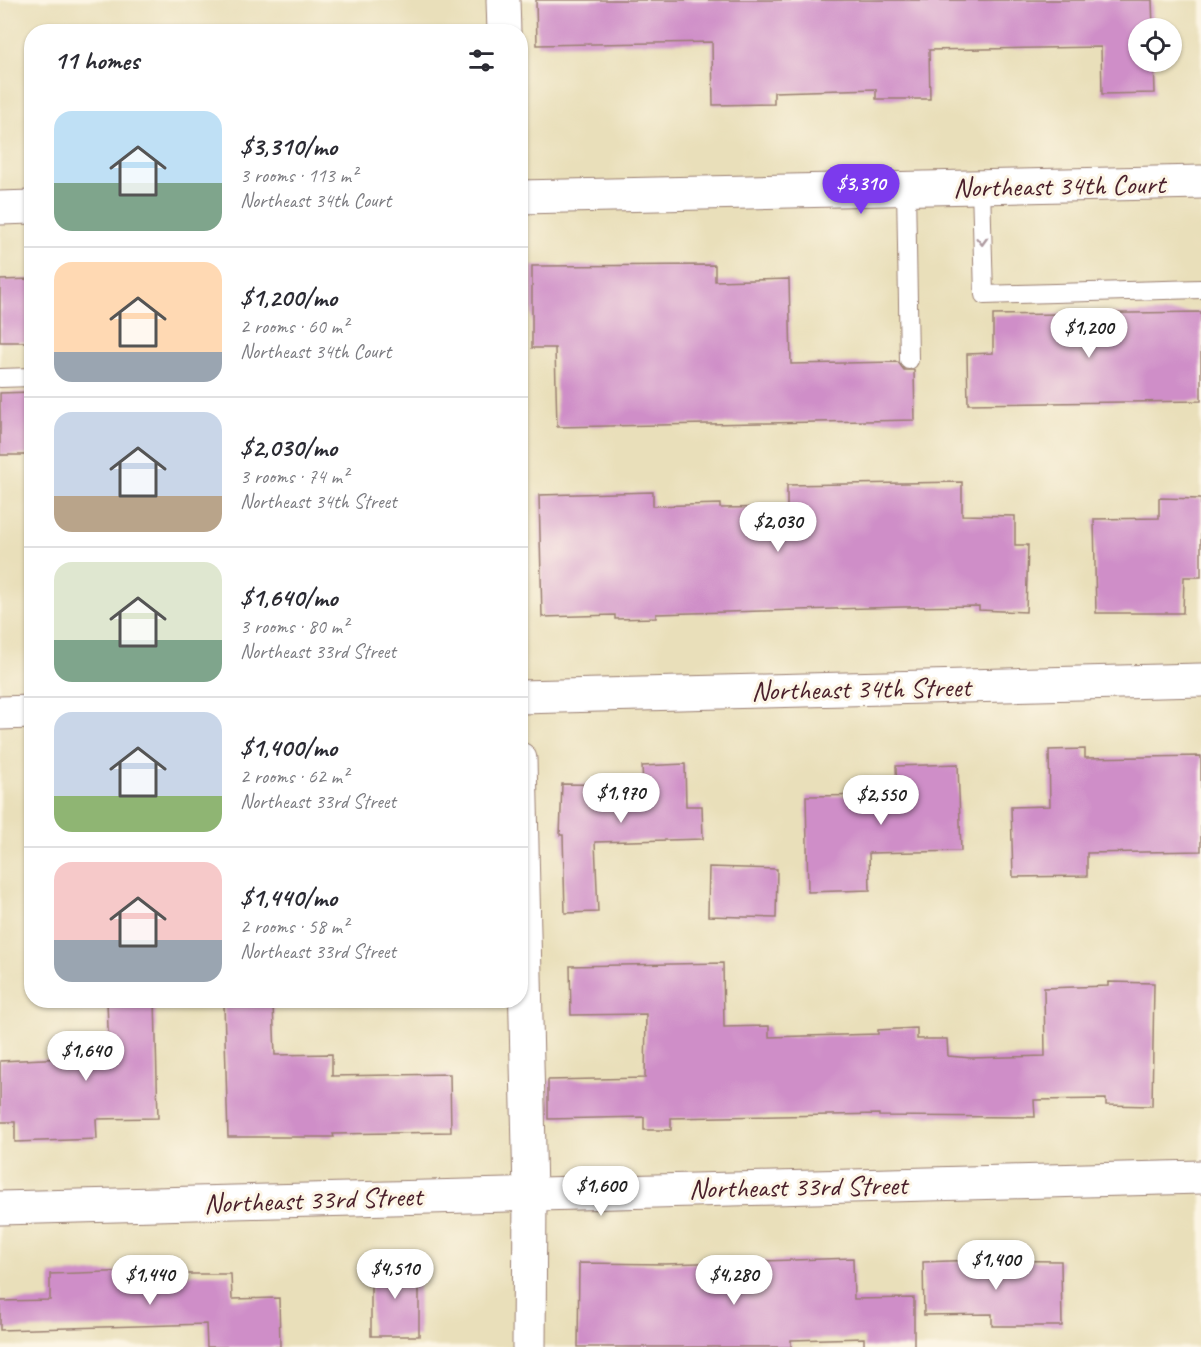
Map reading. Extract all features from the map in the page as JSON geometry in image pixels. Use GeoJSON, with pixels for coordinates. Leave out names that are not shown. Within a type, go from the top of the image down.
{"type":"FeatureCollection","features":[{"type":"Feature","properties":{"kind":"street"},"geometry":{"type":"LineString","coordinates":[[503,0],[504,24]]}},
{"type":"Feature","properties":{"kind":"street","name":"Northeast 34th Court"},"geometry":{"type":"LineString","coordinates":[[528,197],[1201,182]]}},
{"type":"Feature","properties":{"kind":"street"},"geometry":{"type":"LineString","coordinates":[[0,208],[24,207]]}},
{"type":"Feature","properties":{"kind":"street","name":"Northeast 34th Street"},"geometry":{"type":"LineString","coordinates":[[528,697],[1201,680]]}},
{"type":"Feature","properties":{"kind":"street"},"geometry":{"type":"LineString","coordinates":[[0,713],[24,712]]}},
{"type":"Feature","properties":{"kind":"street"},"geometry":{"type":"LineString","coordinates":[[526,1008],[530,1193],[530,1347]]}},
{"type":"Feature","properties":{"kind":"street","name":"Northeast 33rd Street"},"geometry":{"type":"LineString","coordinates":[[0,1208],[1201,1177]]}},
{"type":"Feature","properties":{"kind":"lane"},"geometry":{"type":"LineString","coordinates":[[981,187],[984,295],[1201,289]]}},
{"type":"Feature","properties":{"kind":"lane"},"geometry":{"type":"LineString","coordinates":[[906,188],[909,360]]}},
{"type":"Feature","properties":{"kind":"lane"},"geometry":{"type":"LineString","coordinates":[[0,378],[24,377]]}},
{"type":"Feature","properties":{"kind":"building"},"geometry":{"type":"Polygon","coordinates":[[[536,0],[1152,0],[1153,18],[1128,18],[1128,72],[1154,72],[1155,93],[1102,94],[1101,47],[929,50],[930,99],[876,99],[876,89],[774,92],[774,104],[713,105],[712,42],[537,45],[536,0]]]}},
{"type":"Feature","properties":{"kind":"building"},"geometry":{"type":"Polygon","coordinates":[[[715,265],[715,281],[789,279],[791,364],[898,362],[904,370],[914,370],[915,420],[557,427],[555,348],[532,348],[532,266],[715,265]]]}},
{"type":"Feature","properties":{"kind":"building"},"geometry":{"type":"Polygon","coordinates":[[[24,279],[24,342],[0,342],[0,280],[24,279]]]}},
{"type":"Feature","properties":{"kind":"building"},"geometry":{"type":"Polygon","coordinates":[[[1201,312],[1201,401],[968,404],[967,354],[993,353],[993,315],[1201,312]]]}},
{"type":"Feature","properties":{"kind":"building"},"geometry":{"type":"Polygon","coordinates":[[[24,392],[24,455],[0,455],[0,393],[24,392]]]}},
{"type":"Feature","properties":{"kind":"building"},"geometry":{"type":"Polygon","coordinates":[[[962,482],[962,515],[1015,516],[1015,545],[1028,545],[1026,612],[979,610],[979,606],[656,614],[656,618],[615,619],[615,615],[542,617],[539,495],[653,492],[653,506],[720,504],[720,508],[787,507],[787,485],[962,482]]]}},
{"type":"Feature","properties":{"kind":"building"},"geometry":{"type":"Polygon","coordinates":[[[1159,498],[1201,499],[1201,577],[1184,577],[1183,613],[1096,613],[1094,519],[1159,518],[1159,498]]]}},
{"type":"Feature","properties":{"kind":"building"},"geometry":{"type":"Polygon","coordinates":[[[1085,749],[1085,758],[1201,756],[1201,851],[1087,853],[1087,876],[1013,877],[1011,807],[1050,806],[1049,750],[1085,749]]]}},
{"type":"Feature","properties":{"kind":"building"},"geometry":{"type":"Polygon","coordinates":[[[685,764],[686,806],[702,806],[703,839],[595,842],[598,912],[565,913],[563,835],[560,835],[562,784],[643,785],[642,766],[685,764]]]}},
{"type":"Feature","properties":{"kind":"building"},"geometry":{"type":"Polygon","coordinates":[[[958,764],[961,851],[869,853],[870,890],[808,892],[806,796],[897,795],[896,766],[958,764]]]}},
{"type":"Feature","properties":{"kind":"building"},"geometry":{"type":"Polygon","coordinates":[[[709,867],[777,869],[776,918],[708,916],[709,867]]]}},
{"type":"Feature","properties":{"kind":"building"},"geometry":{"type":"Polygon","coordinates":[[[723,963],[724,1027],[769,1026],[769,1037],[878,1034],[878,1030],[917,1028],[917,1039],[947,1039],[948,1056],[971,1058],[1045,1056],[1044,988],[1108,986],[1108,982],[1154,983],[1152,1106],[1106,1105],[1106,1099],[1034,1100],[1035,1117],[879,1116],[879,1114],[671,1118],[671,1130],[644,1130],[644,1117],[548,1119],[548,1080],[645,1078],[646,1014],[571,1015],[570,966],[723,963]]]}},
{"type":"Feature","properties":{"kind":"building"},"geometry":{"type":"Polygon","coordinates":[[[107,1008],[155,1008],[158,1118],[96,1119],[97,1139],[15,1142],[15,1122],[0,1122],[0,1061],[109,1056],[107,1008]]]}},
{"type":"Feature","properties":{"kind":"building"},"geometry":{"type":"Polygon","coordinates":[[[224,1008],[273,1008],[275,1055],[332,1054],[332,1076],[450,1074],[451,1132],[333,1134],[334,1137],[228,1137],[224,1008]]]}},
{"type":"Feature","properties":{"kind":"building"},"geometry":{"type":"Polygon","coordinates":[[[853,1258],[854,1299],[914,1298],[914,1347],[864,1347],[864,1338],[791,1340],[791,1347],[578,1347],[579,1263],[666,1264],[853,1258]]]}},
{"type":"Feature","properties":{"kind":"building"},"geometry":{"type":"Polygon","coordinates":[[[1061,1261],[1062,1326],[992,1326],[992,1314],[924,1315],[923,1262],[1061,1261]]]}},
{"type":"Feature","properties":{"kind":"building"},"geometry":{"type":"Polygon","coordinates":[[[371,1265],[419,1265],[419,1336],[371,1336],[371,1265]]]}},
{"type":"Feature","properties":{"kind":"building"},"geometry":{"type":"Polygon","coordinates":[[[163,1270],[163,1274],[231,1274],[232,1299],[279,1298],[280,1347],[207,1347],[206,1324],[0,1330],[0,1301],[50,1300],[50,1274],[163,1270]]]}}]}
